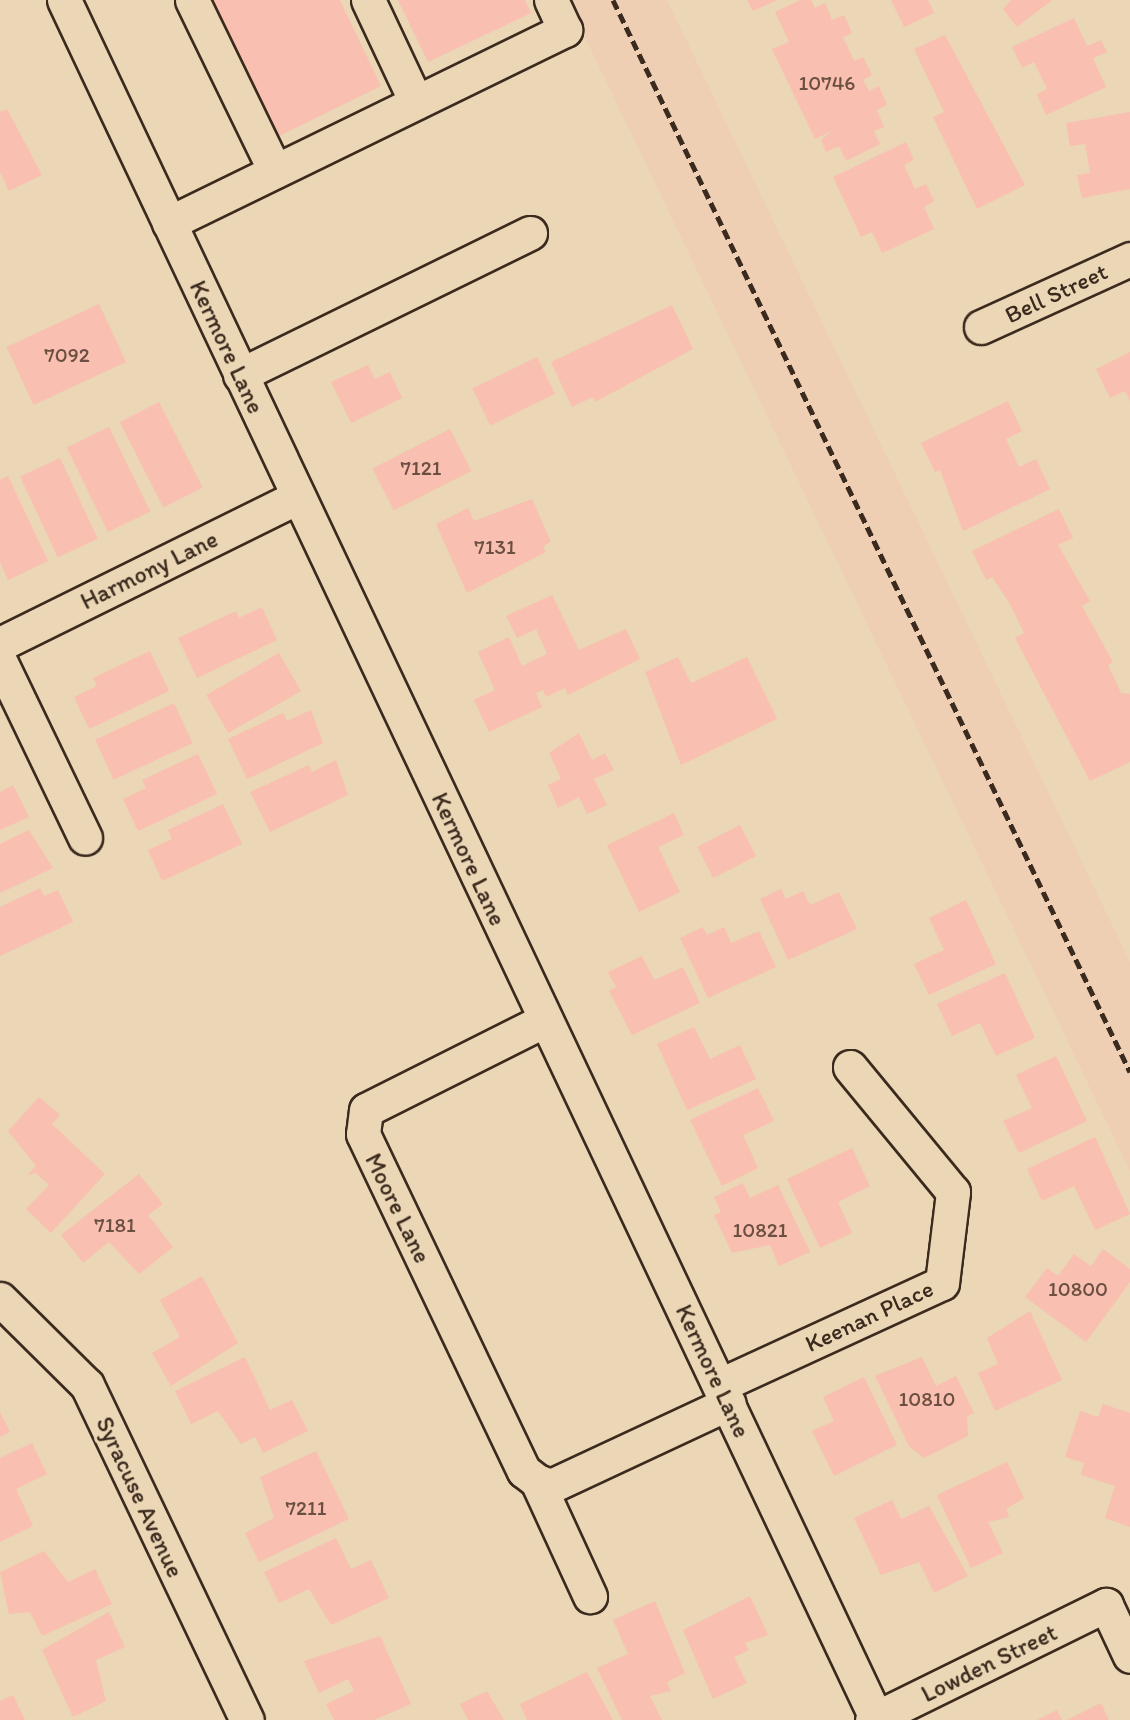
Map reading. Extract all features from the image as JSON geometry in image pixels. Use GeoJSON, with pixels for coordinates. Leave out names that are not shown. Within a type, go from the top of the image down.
{"type":"FeatureCollection","features":[{"type":"Feature","properties":{"kind":"street","name":"Kermore Lane"},"geometry":{"type":"LineString","coordinates":[[64,0],[545,1020],[725,1394],[874,1719]]}},
{"type":"Feature","properties":{"kind":"street"},"geometry":{"type":"LineString","coordinates":[[192,0],[275,171]]}},
{"type":"Feature","properties":{"kind":"street"},"geometry":{"type":"LineString","coordinates":[[368,0],[416,102]]}},
{"type":"Feature","properties":{"kind":"street"},"geometry":{"type":"LineString","coordinates":[[169,223],[565,30],[551,0]]}},
{"type":"Feature","properties":{"kind":"street"},"geometry":{"type":"LineString","coordinates":[[240,375],[530,233]]}},
{"type":"Feature","properties":{"kind":"street","name":"Bell Street"},"geometry":{"type":"LineString","coordinates":[[981,327],[1130,259]]}},
{"type":"Feature","properties":{"kind":"street","name":"Harmony Lane"},"geometry":{"type":"LineString","coordinates":[[0,644],[298,497]]}},
{"type":"Feature","properties":{"kind":"street"},"geometry":{"type":"LineString","coordinates":[[0,662],[85,838]]}},
{"type":"Feature","properties":{"kind":"street","name":"Moore Lane"},"geometry":{"type":"LineString","coordinates":[[545,1020],[366,1110],[361,1121],[524,1471],[537,1481],[590,1596]]}},
{"type":"Feature","properties":{"kind":"street","name":"Keenan Place"},"geometry":{"type":"LineString","coordinates":[[725,1394],[942,1283],[953,1192],[850,1068]]}},
{"type":"Feature","properties":{"kind":"street","name":"Syracuse Avenue"},"geometry":{"type":"LineString","coordinates":[[0,1299],[87,1385],[247,1720]]}},
{"type":"Feature","properties":{"kind":"street"},"geometry":{"type":"LineString","coordinates":[[537,1481],[551,1486],[725,1394]]}},
{"type":"Feature","properties":{"kind":"street","name":"Lowden Street"},"geometry":{"type":"LineString","coordinates":[[874,1719],[1106,1605],[1130,1656]]}},
{"type":"Feature","properties":{"kind":"shaded area"},"geometry":{"type":"Polygon","coordinates":[[[567,0],[667,0],[1130,962],[1130,1171],[567,0]]]}},
{"type":"Feature","properties":{"kind":"building"},"geometry":{"type":"Polygon","coordinates":[[[213,0],[340,0],[381,86],[279,136],[213,0]]]}},
{"type":"Feature","properties":{"kind":"building"},"geometry":{"type":"Polygon","coordinates":[[[398,0],[525,0],[531,13],[428,62],[398,0]]]}},
{"type":"Feature","properties":{"kind":"building"},"geometry":{"type":"Polygon","coordinates":[[[747,0],[777,0],[753,11],[747,0]]]}},
{"type":"Feature","properties":{"kind":"building"},"geometry":{"type":"Polygon","coordinates":[[[800,0],[811,0],[815,8],[825,3],[832,20],[844,15],[852,33],[843,37],[854,61],[863,57],[872,75],[863,80],[869,91],[879,86],[887,105],[877,110],[884,127],[874,131],[880,144],[846,161],[839,146],[826,152],[821,140],[832,131],[815,139],[772,49],[789,42],[775,12],[800,0]]]}},
{"type":"Feature","properties":{"kind":"building"},"geometry":{"type":"Polygon","coordinates":[[[891,0],[928,0],[934,13],[904,27],[891,0]]]}},
{"type":"Feature","properties":{"kind":"building"},"geometry":{"type":"Polygon","coordinates":[[[1011,0],[1052,0],[1017,27],[1003,9],[1011,0]]]}},
{"type":"Feature","properties":{"kind":"building"},"geometry":{"type":"Polygon","coordinates":[[[1074,18],[1087,46],[1101,40],[1107,52],[1093,58],[1106,87],[1046,115],[1037,94],[1047,89],[1034,62],[1022,68],[1012,47],[1074,18]]]}},
{"type":"Feature","properties":{"kind":"building"},"geometry":{"type":"Polygon","coordinates":[[[945,35],[1025,185],[977,209],[933,117],[944,112],[914,49],[945,35]]]}},
{"type":"Feature","properties":{"kind":"building"},"geometry":{"type":"Polygon","coordinates":[[[7,109],[42,175],[9,191],[0,172],[0,112],[7,109]]]}},
{"type":"Feature","properties":{"kind":"building"},"geometry":{"type":"Polygon","coordinates":[[[1130,112],[1130,189],[1082,198],[1077,175],[1090,173],[1085,144],[1070,146],[1066,123],[1130,112]]]}},
{"type":"Feature","properties":{"kind":"building"},"geometry":{"type":"Polygon","coordinates":[[[906,142],[914,160],[904,165],[915,189],[926,184],[934,201],[924,207],[934,229],[882,253],[872,232],[861,237],[833,177],[906,142]]]}},
{"type":"Feature","properties":{"kind":"building"},"geometry":{"type":"Polygon","coordinates":[[[99,304],[126,362],[34,405],[7,347],[99,304]]]}},
{"type":"Feature","properties":{"kind":"building"},"geometry":{"type":"Polygon","coordinates":[[[672,305],[693,349],[595,402],[593,397],[572,407],[551,362],[672,305]]]}},
{"type":"Feature","properties":{"kind":"building"},"geometry":{"type":"Polygon","coordinates":[[[1130,352],[1130,401],[1125,391],[1110,398],[1096,369],[1130,352]]]}},
{"type":"Feature","properties":{"kind":"building"},"geometry":{"type":"Polygon","coordinates":[[[537,357],[555,394],[490,425],[472,389],[537,357]]]}},
{"type":"Feature","properties":{"kind":"building"},"geometry":{"type":"Polygon","coordinates":[[[368,365],[375,379],[390,372],[402,398],[351,423],[331,382],[368,365]]]}},
{"type":"Feature","properties":{"kind":"building"},"geometry":{"type":"Polygon","coordinates":[[[1008,401],[1022,431],[1006,439],[1019,467],[1036,459],[1050,489],[963,531],[940,470],[935,472],[921,443],[1008,401]]]}},
{"type":"Feature","properties":{"kind":"building"},"geometry":{"type":"Polygon","coordinates":[[[159,402],[203,488],[163,508],[120,422],[159,402]]]}},
{"type":"Feature","properties":{"kind":"building"},"geometry":{"type":"Polygon","coordinates":[[[109,427],[150,511],[108,532],[67,448],[109,427]]]}},
{"type":"Feature","properties":{"kind":"building"},"geometry":{"type":"Polygon","coordinates":[[[450,429],[471,471],[394,510],[372,468],[450,429]]]}},
{"type":"Feature","properties":{"kind":"building"},"geometry":{"type":"Polygon","coordinates":[[[60,458],[98,539],[58,557],[20,477],[60,458]]]}},
{"type":"Feature","properties":{"kind":"building"},"geometry":{"type":"Polygon","coordinates":[[[8,476],[48,561],[8,580],[0,562],[0,480],[8,476]]]}},
{"type":"Feature","properties":{"kind":"building"},"geometry":{"type":"Polygon","coordinates":[[[532,499],[551,542],[543,546],[546,552],[467,593],[436,524],[468,508],[474,521],[532,499]]]}},
{"type":"Feature","properties":{"kind":"building"},"geometry":{"type":"Polygon","coordinates":[[[1059,509],[1073,538],[1058,545],[1090,601],[1082,606],[1113,662],[1108,665],[1121,693],[1130,694],[1130,762],[1090,781],[1015,638],[1024,633],[1010,604],[992,577],[986,580],[972,551],[1059,509]]]}},
{"type":"Feature","properties":{"kind":"building"},"geometry":{"type":"Polygon","coordinates":[[[552,595],[579,650],[626,629],[640,659],[568,695],[565,688],[546,697],[543,690],[536,693],[542,707],[489,732],[474,700],[495,690],[478,652],[509,637],[522,666],[547,654],[536,629],[517,638],[506,616],[552,595]]]}},
{"type":"Feature","properties":{"kind":"building"},"geometry":{"type":"Polygon","coordinates":[[[262,607],[277,640],[197,678],[178,638],[236,611],[239,618],[262,607]]]}},
{"type":"Feature","properties":{"kind":"building"},"geometry":{"type":"Polygon","coordinates":[[[150,651],[169,691],[89,729],[74,697],[97,686],[93,678],[150,651]]]}},
{"type":"Feature","properties":{"kind":"building"},"geometry":{"type":"Polygon","coordinates":[[[279,653],[301,691],[228,733],[206,695],[279,653]]]}},
{"type":"Feature","properties":{"kind":"building"},"geometry":{"type":"Polygon","coordinates":[[[678,657],[691,683],[747,657],[777,719],[681,765],[645,672],[678,657]]]}},
{"type":"Feature","properties":{"kind":"building"},"geometry":{"type":"Polygon","coordinates":[[[174,703],[193,743],[114,780],[95,740],[174,703]]]}},
{"type":"Feature","properties":{"kind":"building"},"geometry":{"type":"Polygon","coordinates":[[[311,710],[323,743],[247,779],[228,739],[283,713],[287,721],[311,710]]]}},
{"type":"Feature","properties":{"kind":"building"},"geometry":{"type":"Polygon","coordinates":[[[579,733],[592,760],[605,753],[614,770],[594,779],[607,805],[587,814],[579,797],[558,808],[548,785],[561,779],[549,753],[579,733]]]}},
{"type":"Feature","properties":{"kind":"building"},"geometry":{"type":"Polygon","coordinates":[[[198,754],[217,794],[138,831],[123,799],[146,788],[142,780],[198,754]]]}},
{"type":"Feature","properties":{"kind":"building"},"geometry":{"type":"Polygon","coordinates":[[[336,760],[348,795],[270,832],[250,792],[309,765],[312,772],[336,760]]]}},
{"type":"Feature","properties":{"kind":"building"},"geometry":{"type":"Polygon","coordinates":[[[13,785],[29,817],[0,830],[0,792],[13,785]]]}},
{"type":"Feature","properties":{"kind":"building"},"geometry":{"type":"Polygon","coordinates":[[[223,804],[242,844],[162,881],[148,850],[172,839],[168,830],[223,804]]]}},
{"type":"Feature","properties":{"kind":"building"},"geometry":{"type":"Polygon","coordinates":[[[674,813],[684,835],[658,847],[680,892],[639,912],[607,845],[674,813]]]}},
{"type":"Feature","properties":{"kind":"building"},"geometry":{"type":"Polygon","coordinates":[[[740,825],[756,856],[713,878],[697,847],[740,825]]]}},
{"type":"Feature","properties":{"kind":"building"},"geometry":{"type":"Polygon","coordinates":[[[29,830],[53,868],[0,893],[0,844],[29,830]]]}},
{"type":"Feature","properties":{"kind":"building"},"geometry":{"type":"Polygon","coordinates":[[[40,888],[44,896],[58,890],[73,922],[0,956],[0,907],[40,888]]]}},
{"type":"Feature","properties":{"kind":"building"},"geometry":{"type":"Polygon","coordinates":[[[781,889],[786,899],[803,891],[810,905],[839,892],[857,929],[788,960],[760,899],[781,889]]]}},
{"type":"Feature","properties":{"kind":"building"},"geometry":{"type":"Polygon","coordinates":[[[966,900],[996,964],[929,995],[914,964],[944,950],[929,918],[966,900]]]}},
{"type":"Feature","properties":{"kind":"building"},"geometry":{"type":"Polygon","coordinates":[[[703,927],[707,935],[724,927],[731,943],[759,931],[776,967],[708,998],[680,938],[703,927]]]}},
{"type":"Feature","properties":{"kind":"building"},"geometry":{"type":"Polygon","coordinates":[[[642,956],[654,980],[683,967],[700,1003],[632,1035],[609,991],[616,987],[608,972],[642,956]]]}},
{"type":"Feature","properties":{"kind":"building"},"geometry":{"type":"Polygon","coordinates":[[[1005,973],[1035,1038],[996,1056],[980,1023],[952,1036],[937,1004],[1005,973]]]}},
{"type":"Feature","properties":{"kind":"building"},"geometry":{"type":"Polygon","coordinates":[[[694,1027],[710,1059],[740,1045],[756,1079],[687,1110],[657,1044],[694,1027]]]}},
{"type":"Feature","properties":{"kind":"building"},"geometry":{"type":"Polygon","coordinates":[[[1056,1056],[1087,1121],[1019,1153],[1003,1121],[1032,1108],[1016,1075],[1056,1056]]]}},
{"type":"Feature","properties":{"kind":"building"},"geometry":{"type":"Polygon","coordinates":[[[758,1088],[774,1121],[743,1135],[758,1168],[722,1186],[690,1120],[758,1088]]]}},
{"type":"Feature","properties":{"kind":"building"},"geometry":{"type":"Polygon","coordinates":[[[39,1097],[60,1115],[52,1124],[105,1174],[51,1233],[26,1209],[49,1185],[36,1173],[27,1175],[36,1166],[8,1131],[39,1097]]]}},
{"type":"Feature","properties":{"kind":"building"},"geometry":{"type":"Polygon","coordinates":[[[1095,1137],[1130,1214],[1095,1230],[1074,1186],[1042,1201],[1027,1169],[1095,1137]]]}},
{"type":"Feature","properties":{"kind":"building"},"geometry":{"type":"Polygon","coordinates":[[[852,1148],[870,1186],[838,1202],[852,1233],[820,1248],[787,1179],[852,1148]]]}},
{"type":"Feature","properties":{"kind":"building"},"geometry":{"type":"Polygon","coordinates":[[[139,1174],[163,1204],[148,1215],[173,1247],[139,1274],[109,1242],[83,1263],[61,1235],[139,1174]]]}},
{"type":"Feature","properties":{"kind":"building"},"geometry":{"type":"Polygon","coordinates":[[[743,1183],[750,1198],[778,1185],[810,1252],[779,1266],[770,1245],[732,1253],[714,1215],[721,1212],[714,1197],[743,1183]]]}},
{"type":"Feature","properties":{"kind":"building"},"geometry":{"type":"Polygon","coordinates":[[[1103,1249],[1130,1269],[1130,1282],[1086,1342],[1025,1297],[1047,1268],[1058,1276],[1074,1254],[1091,1266],[1103,1249]]]}},
{"type":"Feature","properties":{"kind":"building"},"geometry":{"type":"Polygon","coordinates":[[[202,1276],[238,1343],[171,1386],[152,1353],[180,1337],[160,1300],[202,1276]]]}},
{"type":"Feature","properties":{"kind":"building"},"geometry":{"type":"Polygon","coordinates":[[[1030,1311],[1062,1380],[995,1411],[978,1373],[998,1364],[987,1338],[1030,1311]]]}},
{"type":"Feature","properties":{"kind":"building"},"geometry":{"type":"Polygon","coordinates":[[[245,1357],[270,1410],[292,1400],[308,1431],[263,1453],[255,1437],[241,1444],[218,1411],[191,1424],[175,1391],[245,1357]]]}},
{"type":"Feature","properties":{"kind":"building"},"geometry":{"type":"Polygon","coordinates":[[[922,1357],[936,1386],[956,1376],[974,1413],[967,1416],[968,1436],[924,1458],[909,1446],[875,1376],[922,1357]]]}},
{"type":"Feature","properties":{"kind":"building"},"geometry":{"type":"Polygon","coordinates":[[[864,1377],[897,1445],[834,1476],[812,1431],[834,1421],[823,1397],[864,1377]]]}},
{"type":"Feature","properties":{"kind":"building"},"geometry":{"type":"Polygon","coordinates":[[[1103,1404],[1130,1413],[1130,1527],[1105,1518],[1115,1486],[1081,1475],[1084,1463],[1065,1457],[1080,1411],[1098,1417],[1103,1404]]]}},
{"type":"Feature","properties":{"kind":"building"},"geometry":{"type":"Polygon","coordinates":[[[0,1412],[10,1432],[0,1437],[0,1412]]]}},
{"type":"Feature","properties":{"kind":"building"},"geometry":{"type":"Polygon","coordinates":[[[32,1443],[47,1474],[16,1489],[33,1526],[0,1542],[0,1458],[32,1443]]]}},
{"type":"Feature","properties":{"kind":"building"},"geometry":{"type":"Polygon","coordinates":[[[316,1451],[349,1519],[259,1562],[245,1533],[274,1518],[260,1477],[316,1451]]]}},
{"type":"Feature","properties":{"kind":"building"},"geometry":{"type":"Polygon","coordinates":[[[1007,1462],[1024,1498],[1006,1509],[1009,1517],[988,1522],[1003,1553],[971,1568],[937,1495],[1007,1462]]]}},
{"type":"Feature","properties":{"kind":"building"},"geometry":{"type":"Polygon","coordinates":[[[892,1500],[901,1519],[929,1506],[968,1576],[934,1593],[919,1562],[881,1575],[854,1518],[892,1500]]]}},
{"type":"Feature","properties":{"kind":"building"},"geometry":{"type":"Polygon","coordinates":[[[336,1538],[351,1569],[371,1560],[389,1598],[331,1625],[309,1589],[279,1603],[264,1572],[336,1538]]]}},
{"type":"Feature","properties":{"kind":"building"},"geometry":{"type":"Polygon","coordinates":[[[44,1551],[68,1582],[95,1569],[112,1604],[42,1636],[30,1612],[9,1614],[0,1572],[44,1551]]]}},
{"type":"Feature","properties":{"kind":"building"},"geometry":{"type":"Polygon","coordinates":[[[750,1596],[768,1635],[745,1643],[749,1650],[734,1657],[747,1683],[713,1699],[683,1630],[750,1596]]]}},
{"type":"Feature","properties":{"kind":"building"},"geometry":{"type":"Polygon","coordinates":[[[655,1601],[685,1673],[667,1682],[671,1691],[650,1696],[662,1720],[622,1720],[597,1668],[628,1654],[613,1620],[655,1601]]]}},
{"type":"Feature","properties":{"kind":"building"},"geometry":{"type":"Polygon","coordinates":[[[109,1612],[125,1647],[96,1660],[106,1701],[73,1717],[42,1650],[109,1612]]]}},
{"type":"Feature","properties":{"kind":"building"},"geometry":{"type":"Polygon","coordinates":[[[380,1636],[411,1704],[374,1720],[334,1720],[326,1704],[354,1691],[348,1679],[319,1693],[304,1661],[380,1636]]]}},
{"type":"Feature","properties":{"kind":"building"},"geometry":{"type":"Polygon","coordinates":[[[587,1672],[613,1720],[527,1720],[520,1704],[587,1672]]]}},
{"type":"Feature","properties":{"kind":"building"},"geometry":{"type":"Polygon","coordinates":[[[487,1691],[504,1720],[468,1720],[460,1704],[487,1691]]]}},
{"type":"Feature","properties":{"kind":"building"},"geometry":{"type":"Polygon","coordinates":[[[13,1695],[25,1720],[0,1720],[0,1701],[13,1695]]]}},
{"type":"Feature","properties":{"kind":"building"},"geometry":{"type":"Polygon","coordinates":[[[1101,1703],[1109,1720],[1067,1720],[1101,1703]]]}},
{"type":"Feature","properties":{"kind":"building"},"geometry":{"type":"Polygon","coordinates":[[[1057,1710],[1062,1720],[1037,1720],[1057,1710]]]}},
{"type":"Feature","properties":{"kind":"railway"},"geometry":{"type":"LineString","coordinates":[[613,0],[1130,1072]]}}]}
